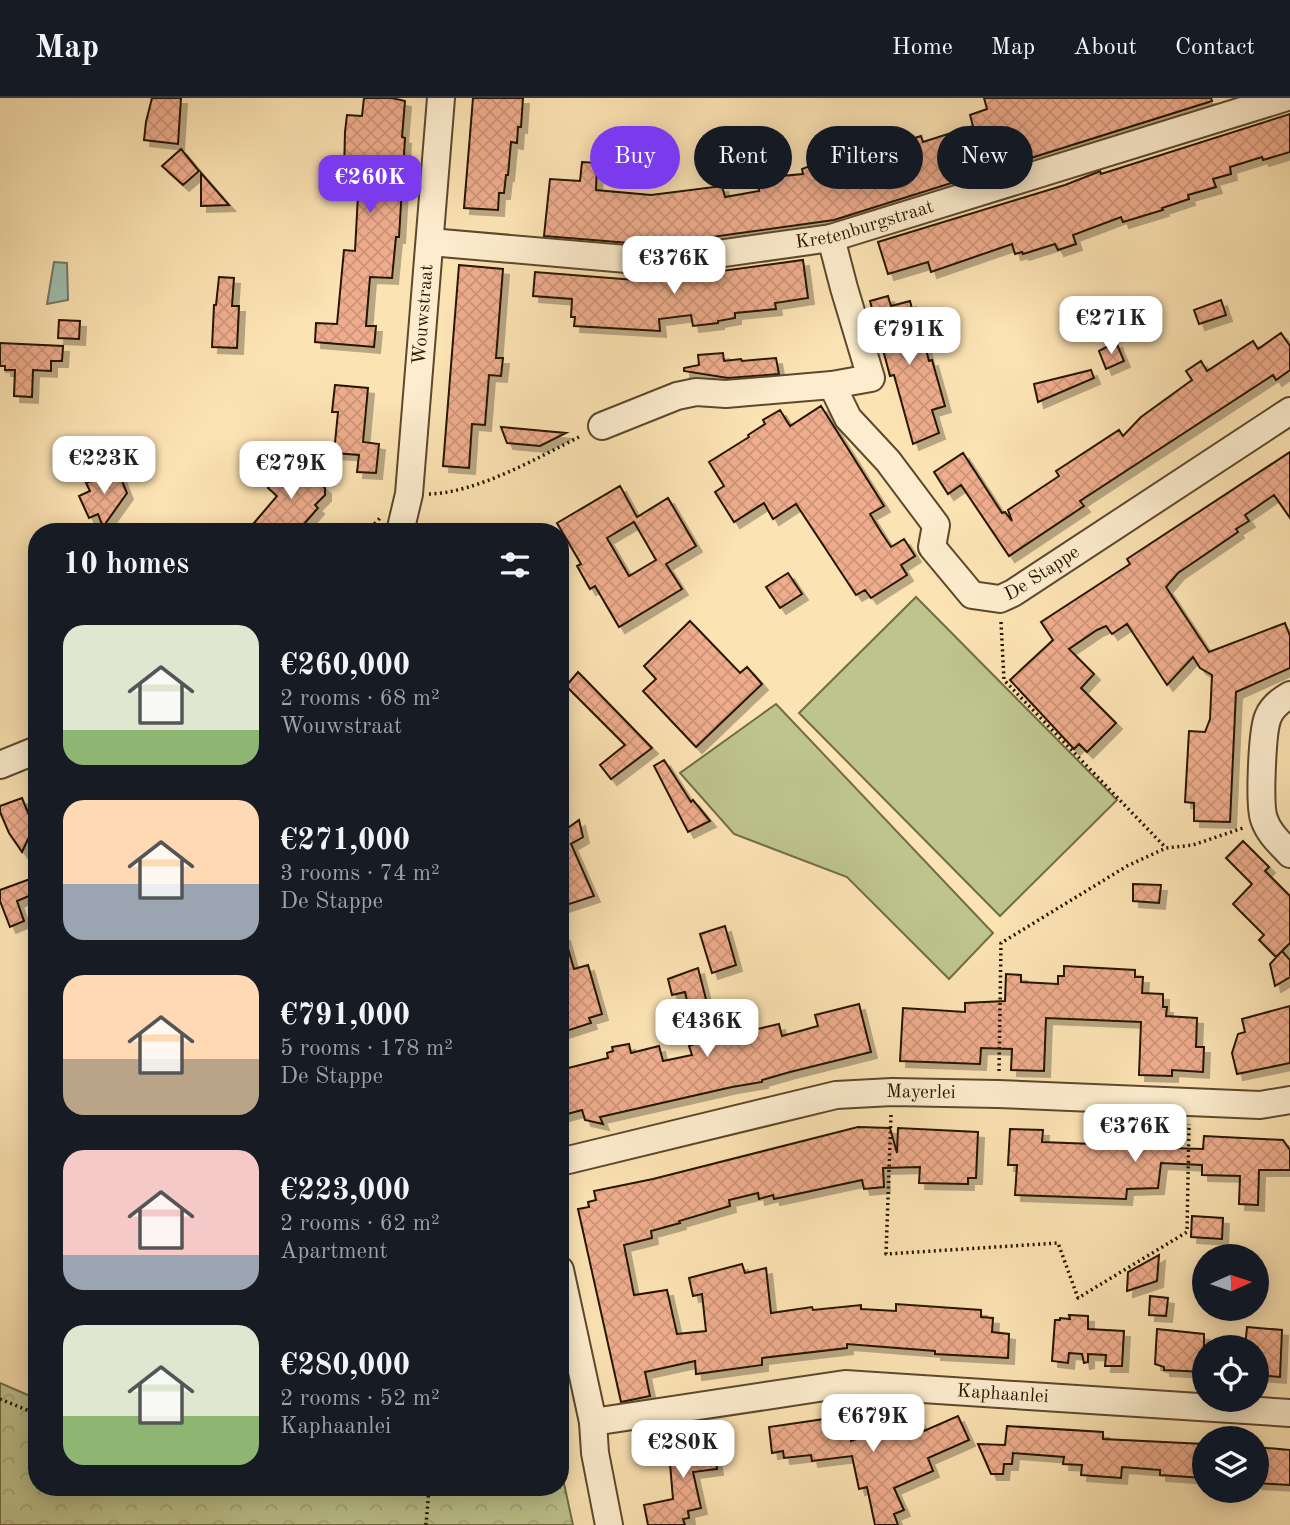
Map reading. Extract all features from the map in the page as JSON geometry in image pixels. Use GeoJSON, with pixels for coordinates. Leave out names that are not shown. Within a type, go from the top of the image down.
{"type":"FeatureCollection","features":[{"type":"Feature","properties":{"kind":"street","name":"Wouwstraat"},"geometry":{"type":"LineString","coordinates":[[402,523],[409,494],[441,98]]}},
{"type":"Feature","properties":{"kind":"street","name":"Kretenburgstraat"},"geometry":{"type":"LineString","coordinates":[[430,242],[662,262],[831,238],[1284,98]]}},
{"type":"Feature","properties":{"kind":"street"},"geometry":{"type":"LineString","coordinates":[[602,426],[677,396],[696,392],[726,394],[832,385],[871,378],[831,238]]}},
{"type":"Feature","properties":{"kind":"street","name":"De Stappe"},"geometry":{"type":"LineString","coordinates":[[832,385],[848,418],[888,461],[936,525],[932,547],[972,595],[1000,599],[1290,411]]}},
{"type":"Feature","properties":{"kind":"street"},"geometry":{"type":"LineString","coordinates":[[1290,695],[1273,708],[1266,720],[1261,804],[1264,820],[1272,836],[1290,854]]}},
{"type":"Feature","properties":{"kind":"street"},"geometry":{"type":"LineString","coordinates":[[0,765],[28,754]]}},
{"type":"Feature","properties":{"kind":"street","name":"Mayerlei"},"geometry":{"type":"LineString","coordinates":[[569,1160],[836,1095],[892,1092],[998,1094],[1189,1104],[1287,1105]]}},
{"type":"Feature","properties":{"kind":"street"},"geometry":{"type":"LineString","coordinates":[[569,1311],[593,1422],[594,1453],[609,1525]]}},
{"type":"Feature","properties":{"kind":"street","name":"Kaphaanlei"},"geometry":{"type":"LineString","coordinates":[[593,1422],[845,1384],[1290,1413]]}},
{"type":"Feature","properties":{"kind":"path"},"geometry":{"type":"LineString","coordinates":[[429,494],[444,494],[505,473],[602,426]]}},
{"type":"Feature","properties":{"kind":"path"},"geometry":{"type":"LineString","coordinates":[[1000,599],[1004,680],[1166,848]]}},
{"type":"Feature","properties":{"kind":"path"},"geometry":{"type":"LineString","coordinates":[[998,1094],[1001,943],[1127,866],[1166,848],[1193,845],[1264,820]]}},
{"type":"Feature","properties":{"kind":"path"},"geometry":{"type":"LineString","coordinates":[[892,1092],[886,1254],[1058,1243],[1078,1298],[1187,1232],[1189,1104]]}},
{"type":"Feature","properties":{"kind":"path"},"geometry":{"type":"LineString","coordinates":[[0,1399],[28,1410]]}},
{"type":"Feature","properties":{"kind":"path"},"geometry":{"type":"LineString","coordinates":[[426,1525],[428,1496]]}},
{"type":"Feature","properties":{"kind":"green space"},"geometry":{"type":"Polygon","coordinates":[[[916,597],[1117,800],[1000,916],[799,713],[916,597]]]}},
{"type":"Feature","properties":{"kind":"green space"},"geometry":{"type":"Polygon","coordinates":[[[776,704],[993,933],[949,979],[847,877],[734,834],[680,773],[776,704]]]}},
{"type":"Feature","properties":{"kind":"green space"},"geometry":{"type":"Polygon","coordinates":[[[0,1383],[28,1395],[28,1496],[567,1496],[573,1525],[0,1525],[0,1383]]]}},
{"type":"Feature","properties":{"kind":"shaded area"},"geometry":{"type":"Polygon","coordinates":[[[54,262],[67,263],[68,300],[47,304],[54,262]]]}},
{"type":"Feature","properties":{"kind":"building"},"geometry":{"type":"Polygon","coordinates":[[[152,98],[181,98],[178,144],[144,140],[152,98]]]}},
{"type":"Feature","properties":{"kind":"building"},"geometry":{"type":"Polygon","coordinates":[[[364,98],[405,101],[399,237],[396,237],[392,278],[370,277],[366,326],[376,326],[374,347],[315,342],[316,323],[337,324],[344,250],[355,251],[358,195],[351,192],[352,174],[344,173],[345,132],[347,115],[362,116],[364,98]]]}},
{"type":"Feature","properties":{"kind":"building"},"geometry":{"type":"Polygon","coordinates":[[[473,98],[523,98],[521,127],[518,127],[517,143],[511,142],[508,175],[504,193],[499,193],[498,210],[464,208],[473,98]]]}},
{"type":"Feature","properties":{"kind":"building"},"geometry":{"type":"Polygon","coordinates":[[[984,98],[1211,98],[1212,101],[1033,157],[1033,126],[973,126],[970,115],[987,109],[984,98]]]}},
{"type":"Feature","properties":{"kind":"building"},"geometry":{"type":"Polygon","coordinates":[[[1290,114],[1290,152],[1230,167],[1231,174],[1213,179],[1216,187],[1188,195],[1189,199],[1162,208],[1163,210],[1123,222],[1121,217],[1073,235],[1076,244],[1058,250],[1055,244],[1015,254],[1012,244],[931,272],[928,262],[888,274],[878,242],[1290,114]]]}},
{"type":"Feature","properties":{"kind":"building"},"geometry":{"type":"Polygon","coordinates":[[[937,138],[937,188],[834,220],[654,245],[544,236],[550,179],[580,181],[582,162],[590,163],[590,189],[651,195],[723,189],[725,197],[759,189],[792,189],[792,175],[803,174],[802,169],[806,167],[806,189],[923,189],[923,142],[937,138]]]}},
{"type":"Feature","properties":{"kind":"building"},"geometry":{"type":"Polygon","coordinates":[[[181,149],[199,171],[183,185],[162,166],[181,149]]]}},
{"type":"Feature","properties":{"kind":"building"},"geometry":{"type":"Polygon","coordinates":[[[201,173],[229,205],[201,206],[201,173]]]}},
{"type":"Feature","properties":{"kind":"building"},"geometry":{"type":"Polygon","coordinates":[[[803,260],[808,298],[775,303],[776,309],[735,313],[735,318],[718,323],[693,326],[691,315],[659,319],[660,331],[574,326],[575,317],[571,317],[572,299],[533,296],[535,272],[648,281],[803,260]]]}},
{"type":"Feature","properties":{"kind":"building"},"geometry":{"type":"Polygon","coordinates":[[[459,265],[503,269],[496,358],[503,358],[501,376],[489,375],[485,425],[472,424],[469,468],[443,466],[459,265]]]}},
{"type":"Feature","properties":{"kind":"building"},"geometry":{"type":"Polygon","coordinates":[[[219,277],[234,278],[232,306],[239,306],[237,348],[212,347],[214,305],[219,277]]]}},
{"type":"Feature","properties":{"kind":"building"},"geometry":{"type":"Polygon","coordinates":[[[888,296],[891,306],[910,301],[921,343],[924,342],[929,361],[932,360],[945,406],[932,410],[939,433],[913,444],[894,375],[890,376],[870,301],[888,296]]]}},
{"type":"Feature","properties":{"kind":"building"},"geometry":{"type":"Polygon","coordinates":[[[1221,300],[1226,315],[1199,324],[1194,310],[1221,300]]]}},
{"type":"Feature","properties":{"kind":"building"},"geometry":{"type":"Polygon","coordinates":[[[59,320],[80,321],[79,339],[58,338],[59,320]]]}},
{"type":"Feature","properties":{"kind":"building"},"geometry":{"type":"Polygon","coordinates":[[[1281,333],[1290,346],[1290,370],[1276,380],[1273,375],[1080,501],[1084,506],[1009,556],[961,485],[948,494],[934,472],[963,453],[1002,513],[1005,512],[1012,521],[1008,510],[1059,476],[1056,471],[1119,430],[1123,436],[1141,417],[1192,380],[1186,371],[1201,361],[1207,371],[1253,341],[1258,349],[1281,333]]]}},
{"type":"Feature","properties":{"kind":"building"},"geometry":{"type":"Polygon","coordinates":[[[1116,342],[1124,361],[1106,369],[1099,351],[1116,342]]]}},
{"type":"Feature","properties":{"kind":"building"},"geometry":{"type":"Polygon","coordinates":[[[0,343],[63,346],[62,361],[51,361],[51,371],[33,370],[32,397],[14,396],[15,370],[5,370],[5,366],[0,366],[0,343]]]}},
{"type":"Feature","properties":{"kind":"building"},"geometry":{"type":"Polygon","coordinates":[[[723,353],[724,361],[776,358],[779,374],[728,378],[684,371],[684,368],[699,365],[698,355],[723,353]]]}},
{"type":"Feature","properties":{"kind":"building"},"geometry":{"type":"Polygon","coordinates":[[[1091,370],[1094,378],[1038,402],[1034,384],[1091,370]]]}},
{"type":"Feature","properties":{"kind":"building"},"geometry":{"type":"Polygon","coordinates":[[[335,385],[368,388],[363,442],[379,444],[376,473],[357,472],[359,455],[334,453],[338,412],[332,412],[335,385]]]}},
{"type":"Feature","properties":{"kind":"building"},"geometry":{"type":"Polygon","coordinates":[[[821,406],[884,506],[870,514],[881,532],[891,547],[904,539],[915,556],[901,565],[907,575],[871,598],[865,590],[856,595],[796,504],[773,519],[764,503],[734,522],[715,492],[724,486],[709,462],[749,437],[748,435],[765,424],[763,420],[780,410],[790,426],[821,406]]]}},
{"type":"Feature","properties":{"kind":"building"},"geometry":{"type":"Polygon","coordinates":[[[501,427],[566,433],[540,446],[507,443],[501,427]]]}},
{"type":"Feature","properties":{"kind":"building"},"geometry":{"type":"Polygon","coordinates":[[[1290,452],[1290,518],[1274,495],[1245,515],[1249,521],[1236,529],[1238,532],[1178,573],[1166,587],[1209,652],[1285,623],[1290,636],[1290,668],[1236,692],[1230,822],[1194,821],[1194,803],[1185,802],[1189,731],[1205,732],[1210,719],[1212,675],[1200,668],[1193,657],[1167,685],[1127,624],[1112,634],[1106,626],[1069,649],[1094,674],[1081,688],[1116,723],[1087,752],[1079,744],[1074,749],[1010,680],[1053,640],[1041,622],[1130,564],[1127,559],[1290,452]]]}},
{"type":"Feature","properties":{"kind":"building"},"geometry":{"type":"Polygon","coordinates":[[[292,461],[325,488],[325,495],[315,505],[318,508],[305,523],[254,523],[277,496],[268,488],[292,461]]]}},
{"type":"Feature","properties":{"kind":"building"},"geometry":{"type":"Polygon","coordinates":[[[117,469],[127,493],[106,523],[101,523],[98,514],[89,518],[79,496],[90,491],[86,483],[117,469]]]}},
{"type":"Feature","properties":{"kind":"building"},"geometry":{"type":"Polygon","coordinates":[[[620,486],[637,517],[668,498],[696,546],[666,564],[682,589],[619,627],[595,586],[590,589],[577,566],[581,564],[569,544],[569,523],[557,523],[620,486]],[[634,522],[607,538],[629,576],[656,560],[634,522]]]}},
{"type":"Feature","properties":{"kind":"building"},"geometry":{"type":"Polygon","coordinates":[[[788,573],[802,594],[780,608],[766,587],[788,573]]]}},
{"type":"Feature","properties":{"kind":"building"},"geometry":{"type":"Polygon","coordinates":[[[690,621],[740,673],[747,667],[762,684],[696,747],[643,691],[656,679],[644,666],[690,621]]]}},
{"type":"Feature","properties":{"kind":"building"},"geometry":{"type":"Polygon","coordinates":[[[578,672],[652,748],[611,779],[600,765],[625,745],[569,689],[569,682],[578,672]]]}},
{"type":"Feature","properties":{"kind":"building"},"geometry":{"type":"Polygon","coordinates":[[[664,760],[691,802],[693,800],[710,821],[688,832],[654,766],[664,760]]]}},
{"type":"Feature","properties":{"kind":"building"},"geometry":{"type":"Polygon","coordinates":[[[22,798],[28,813],[28,839],[22,852],[9,833],[0,806],[22,798]]]}},
{"type":"Feature","properties":{"kind":"building"},"geometry":{"type":"Polygon","coordinates":[[[579,820],[583,837],[571,844],[594,896],[569,904],[569,827],[579,820]]]}},
{"type":"Feature","properties":{"kind":"building"},"geometry":{"type":"Polygon","coordinates":[[[1243,841],[1269,867],[1265,871],[1290,896],[1290,943],[1276,957],[1259,940],[1264,935],[1233,904],[1252,884],[1226,858],[1243,841]]]}},
{"type":"Feature","properties":{"kind":"building"},"geometry":{"type":"Polygon","coordinates":[[[28,880],[28,896],[17,901],[24,921],[10,927],[0,901],[0,890],[28,880]]]}},
{"type":"Feature","properties":{"kind":"building"},"geometry":{"type":"Polygon","coordinates":[[[1133,884],[1161,885],[1159,903],[1133,901],[1133,884]]]}},
{"type":"Feature","properties":{"kind":"building"},"geometry":{"type":"Polygon","coordinates":[[[725,926],[736,965],[712,973],[700,934],[725,926]]]}},
{"type":"Feature","properties":{"kind":"building"},"geometry":{"type":"Polygon","coordinates":[[[1282,951],[1290,960],[1290,977],[1275,986],[1270,964],[1282,951]]]}},
{"type":"Feature","properties":{"kind":"building"},"geometry":{"type":"Polygon","coordinates":[[[569,952],[574,969],[588,965],[602,1014],[589,1018],[591,1023],[569,1030],[569,952]]]}},
{"type":"Feature","properties":{"kind":"building"},"geometry":{"type":"Polygon","coordinates":[[[1064,966],[1135,970],[1135,977],[1143,977],[1142,993],[1163,994],[1163,1007],[1167,1007],[1166,1016],[1197,1018],[1196,1047],[1204,1047],[1203,1072],[1172,1070],[1172,1076],[1139,1075],[1141,1022],[1046,1018],[1044,1071],[1011,1070],[1012,1049],[981,1048],[980,1064],[900,1061],[903,1008],[965,1012],[965,1003],[1005,1001],[1006,974],[1021,975],[1021,982],[1058,984],[1058,976],[1064,976],[1064,966]]]}},
{"type":"Feature","properties":{"kind":"building"},"geometry":{"type":"Polygon","coordinates":[[[698,968],[710,1015],[721,1014],[727,1036],[779,1024],[782,1036],[818,1026],[815,1015],[859,1004],[871,1052],[790,1072],[762,1082],[600,1117],[603,1124],[585,1120],[582,1110],[569,1114],[569,1068],[608,1058],[607,1053],[613,1051],[612,1047],[629,1044],[631,1053],[659,1046],[663,1061],[692,1055],[689,1046],[697,1043],[685,992],[672,995],[668,979],[698,968]]]}},
{"type":"Feature","properties":{"kind":"building"},"geometry":{"type":"Polygon","coordinates":[[[1290,1006],[1290,1063],[1237,1074],[1232,1053],[1238,1034],[1245,1032],[1242,1019],[1290,1006]]]}},
{"type":"Feature","properties":{"kind":"building"},"geometry":{"type":"Polygon","coordinates":[[[858,1127],[890,1128],[897,1153],[898,1128],[978,1132],[976,1178],[968,1178],[968,1184],[919,1183],[920,1167],[883,1168],[884,1187],[864,1189],[862,1180],[774,1199],[773,1195],[759,1199],[758,1193],[729,1200],[730,1206],[651,1231],[652,1238],[624,1245],[634,1295],[667,1290],[677,1334],[706,1331],[702,1294],[693,1296],[689,1278],[742,1264],[745,1273],[766,1268],[771,1313],[812,1307],[813,1310],[861,1305],[861,1309],[896,1311],[896,1304],[981,1310],[981,1317],[993,1318],[992,1332],[1009,1334],[1008,1358],[935,1354],[935,1351],[847,1344],[847,1348],[762,1358],[762,1365],[696,1374],[695,1361],[645,1372],[650,1396],[621,1402],[578,1209],[589,1207],[588,1202],[596,1200],[594,1191],[653,1179],[858,1127]]]}},
{"type":"Feature","properties":{"kind":"building"},"geometry":{"type":"Polygon","coordinates":[[[1010,1129],[1043,1130],[1042,1142],[1120,1145],[1135,1145],[1136,1134],[1168,1135],[1168,1148],[1203,1149],[1204,1136],[1283,1140],[1290,1150],[1290,1170],[1259,1170],[1258,1205],[1239,1204],[1240,1176],[1202,1175],[1202,1165],[1161,1163],[1158,1188],[1127,1189],[1126,1199],[1015,1195],[1017,1165],[1008,1165],[1010,1129]]]}},
{"type":"Feature","properties":{"kind":"building"},"geometry":{"type":"Polygon","coordinates":[[[1192,1216],[1223,1218],[1222,1239],[1191,1237],[1192,1216]]]}},
{"type":"Feature","properties":{"kind":"building"},"geometry":{"type":"Polygon","coordinates":[[[1159,1255],[1157,1281],[1127,1291],[1128,1272],[1159,1255]]]}},
{"type":"Feature","properties":{"kind":"building"},"geometry":{"type":"Polygon","coordinates":[[[1150,1296],[1168,1298],[1166,1316],[1149,1315],[1150,1296]]]}},
{"type":"Feature","properties":{"kind":"building"},"geometry":{"type":"Polygon","coordinates":[[[1069,1315],[1088,1316],[1088,1329],[1124,1331],[1122,1366],[1105,1366],[1106,1355],[1088,1354],[1088,1362],[1084,1363],[1082,1354],[1069,1353],[1068,1363],[1052,1361],[1055,1320],[1070,1319],[1069,1315]]]}},
{"type":"Feature","properties":{"kind":"building"},"geometry":{"type":"Polygon","coordinates":[[[1247,1327],[1282,1330],[1280,1377],[1269,1376],[1269,1335],[1246,1335],[1247,1327]]]}},
{"type":"Feature","properties":{"kind":"building"},"geometry":{"type":"Polygon","coordinates":[[[1157,1329],[1204,1334],[1192,1335],[1192,1371],[1164,1370],[1164,1367],[1155,1364],[1157,1329]]]}},
{"type":"Feature","properties":{"kind":"building"},"geometry":{"type":"Polygon","coordinates":[[[845,1416],[846,1424],[849,1423],[851,1441],[902,1420],[918,1419],[924,1431],[958,1416],[969,1440],[928,1458],[933,1471],[894,1488],[904,1510],[894,1514],[898,1525],[875,1525],[867,1487],[859,1489],[852,1456],[812,1461],[811,1455],[784,1458],[783,1451],[772,1453],[769,1427],[845,1416]]]}},
{"type":"Feature","properties":{"kind":"building"},"geometry":{"type":"Polygon","coordinates":[[[1007,1426],[1103,1432],[1103,1439],[1192,1443],[1192,1477],[1160,1475],[1160,1470],[1122,1467],[1121,1478],[1081,1475],[1082,1465],[1063,1464],[1064,1457],[1013,1453],[1012,1464],[1004,1464],[1003,1474],[991,1474],[978,1444],[1005,1445],[1007,1426]]]}},
{"type":"Feature","properties":{"kind":"building"},"geometry":{"type":"Polygon","coordinates":[[[712,1434],[717,1469],[693,1472],[701,1508],[688,1511],[689,1518],[683,1519],[685,1525],[648,1525],[644,1505],[673,1499],[668,1440],[712,1434]]]}},
{"type":"Feature","properties":{"kind":"building"},"geometry":{"type":"Polygon","coordinates":[[[1269,1448],[1290,1450],[1290,1485],[1269,1484],[1269,1448]]]}}]}
